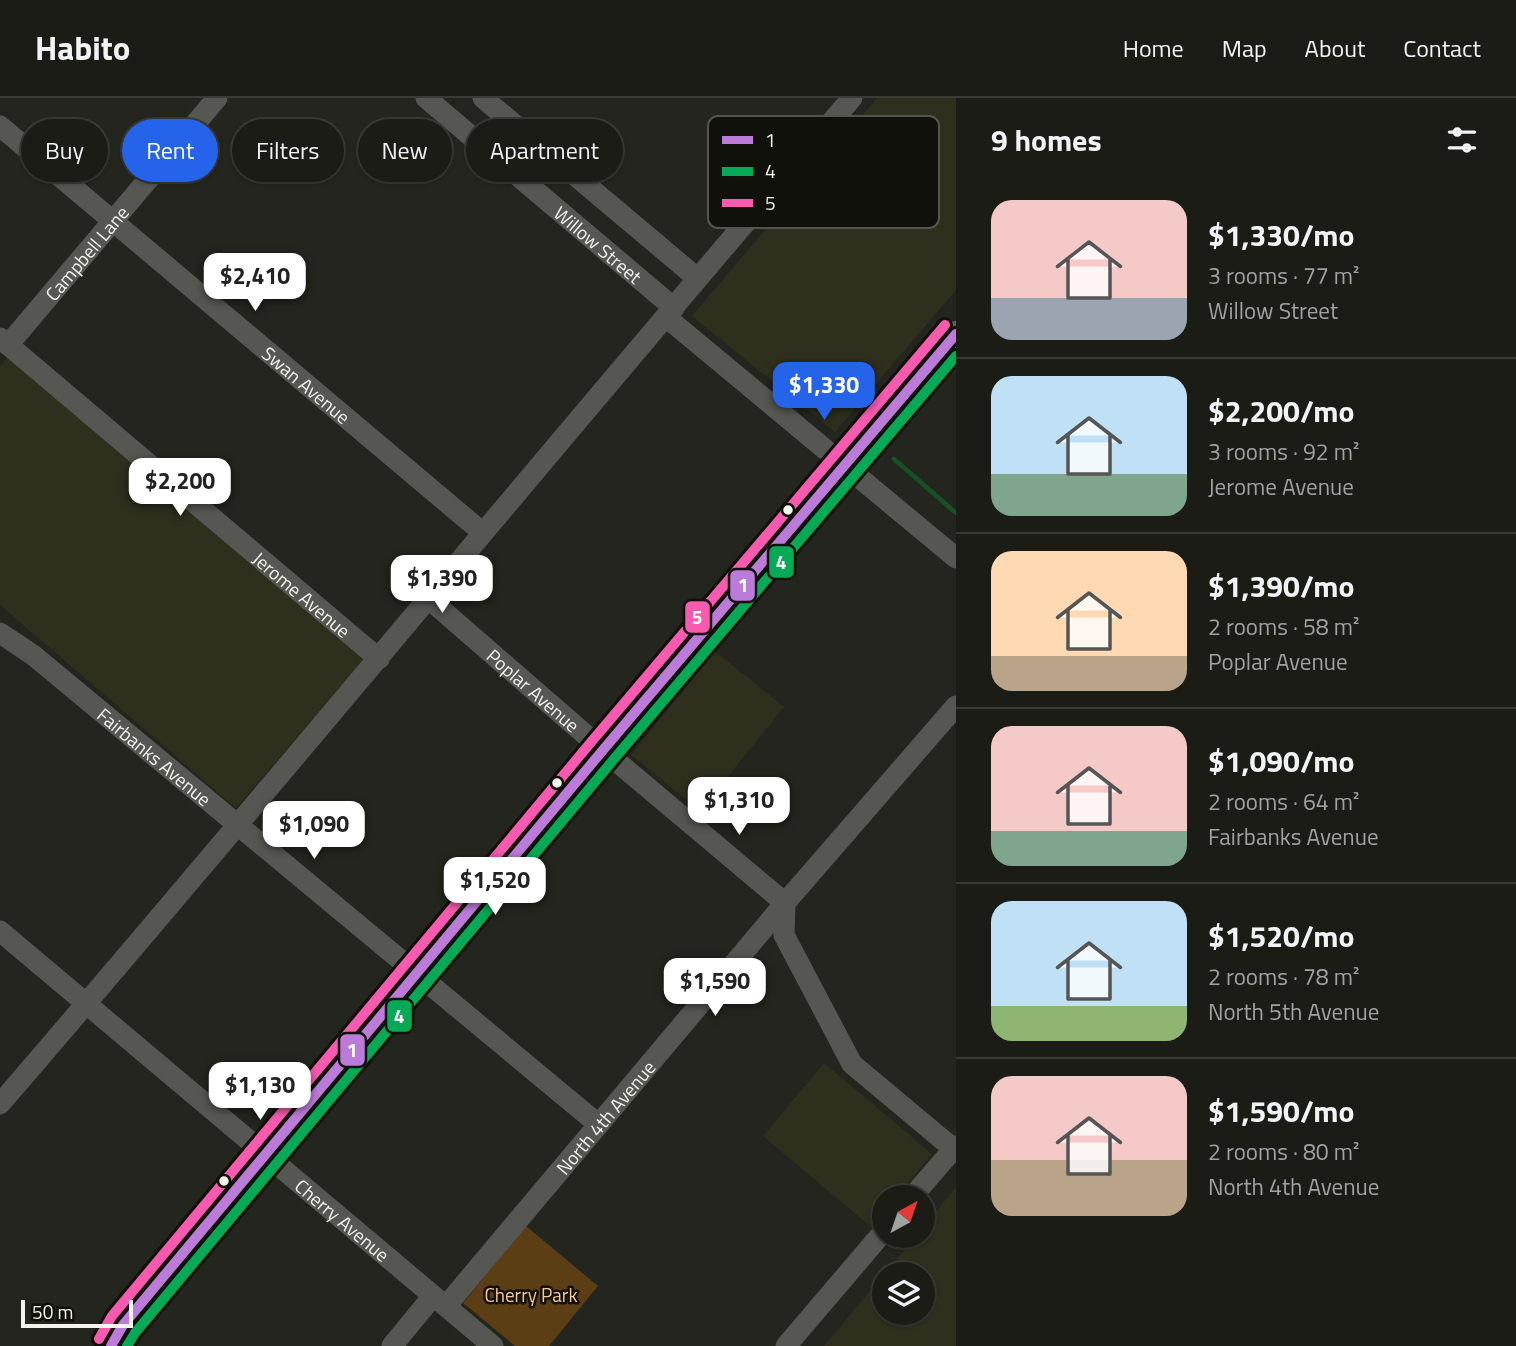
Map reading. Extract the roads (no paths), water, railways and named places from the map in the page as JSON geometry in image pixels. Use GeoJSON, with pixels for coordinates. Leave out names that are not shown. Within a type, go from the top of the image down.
{"type":"FeatureCollection","features":[{"type":"Feature","properties":{"kind":"main road"},"geometry":{"type":"LineString","coordinates":[[111,1346],[123,1325],[603,750],[956,334]]}},
{"type":"Feature","properties":{"kind":"street","name":"Campbell Lane"},"geometry":{"type":"LineString","coordinates":[[4,342],[113,221],[218,98]]}},
{"type":"Feature","properties":{"kind":"street","name":"Willow Street"},"geometry":{"type":"LineString","coordinates":[[426,98],[845,467],[956,558]]}},
{"type":"Feature","properties":{"kind":"street","name":"Willow Street"},"geometry":{"type":"LineString","coordinates":[[483,98],[697,278]]}},
{"type":"Feature","properties":{"kind":"street"},"geometry":{"type":"LineString","coordinates":[[836,116],[852,98]]}},
{"type":"Feature","properties":{"kind":"street","name":"Swan Avenue"},"geometry":{"type":"LineString","coordinates":[[0,126],[483,533]]}},
{"type":"Feature","properties":{"kind":"street"},"geometry":{"type":"LineString","coordinates":[[0,1104],[239,826],[740,228]]}},
{"type":"Feature","properties":{"kind":"street","name":"Jerome Avenue"},"geometry":{"type":"LineString","coordinates":[[4,342],[379,659]]}},
{"type":"Feature","properties":{"kind":"street","name":"Poplar Avenue"},"geometry":{"type":"LineString","coordinates":[[428,598],[785,903]]}},
{"type":"Feature","properties":{"kind":"street","name":"Fairbanks Avenue"},"geometry":{"type":"LineString","coordinates":[[0,634],[33,655],[598,1124]]}},
{"type":"Feature","properties":{"kind":"street","name":"North 4th Avenue"},"geometry":{"type":"LineString","coordinates":[[392,1346],[440,1301],[598,1124],[956,706]]}},
{"type":"Feature","properties":{"kind":"street"},"geometry":{"type":"LineString","coordinates":[[785,903],[783,935],[852,1064],[955,1149],[923,1185]]}},
{"type":"Feature","properties":{"kind":"street","name":"Cherry Avenue"},"geometry":{"type":"LineString","coordinates":[[0,931],[493,1346]]}},
{"type":"Feature","properties":{"kind":"street"},"geometry":{"type":"LineString","coordinates":[[786,1346],[872,1245]]}},
{"type":"Feature","properties":{"kind":"waterway"},"geometry":{"type":"LineString","coordinates":[[894,459],[956,513]]}},
{"type":"Feature","properties":{"kind":"park label","name":"Cherry Park"},"geometry":{"type":"Point","coordinates":[531,1294]}}]}
